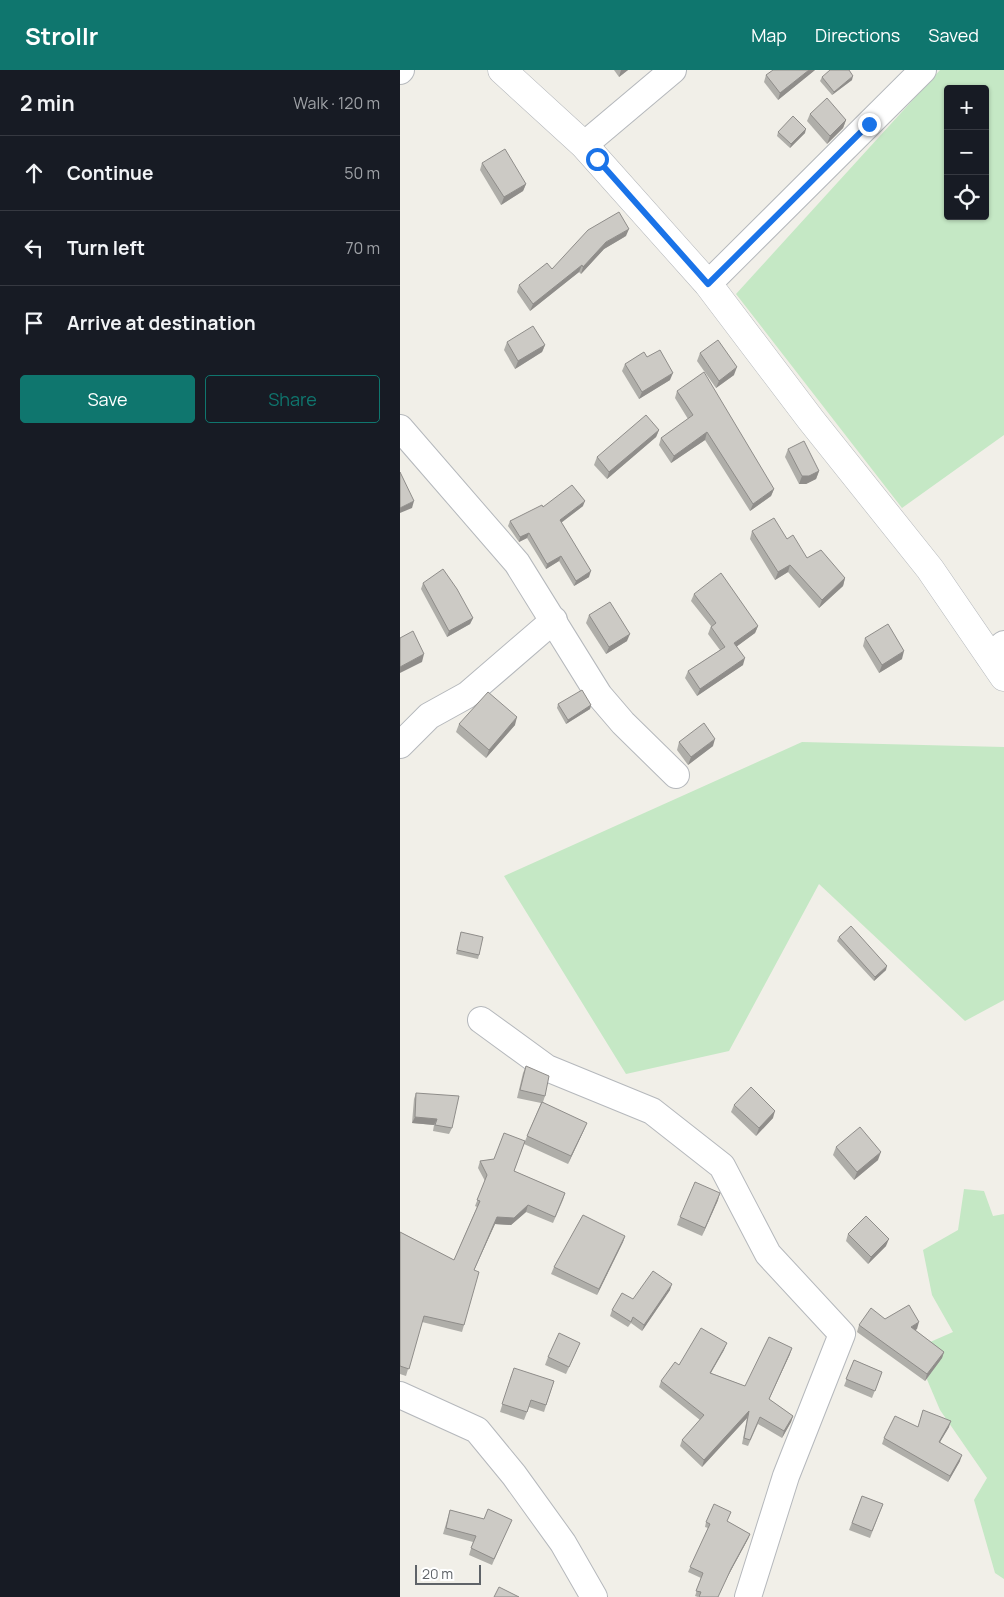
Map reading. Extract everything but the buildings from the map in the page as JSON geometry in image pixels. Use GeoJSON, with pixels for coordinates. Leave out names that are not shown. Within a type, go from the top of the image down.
{"type":"FeatureCollection","features":[{"type":"Feature","properties":{"kind":"street"},"geometry":{"type":"LineString","coordinates":[[502,70],[584,145],[708,284],[811,420],[999,659]]}},
{"type":"Feature","properties":{"kind":"street"},"geometry":{"type":"LineString","coordinates":[[584,145],[673,70]]}},
{"type":"Feature","properties":{"kind":"street"},"geometry":{"type":"LineString","coordinates":[[708,284],[923,70]]}},
{"type":"Feature","properties":{"kind":"street"},"geometry":{"type":"LineString","coordinates":[[400,428],[517,563],[554,620],[598,695],[623,723],[676,775]]}},
{"type":"Feature","properties":{"kind":"street"},"geometry":{"type":"LineString","coordinates":[[400,745],[429,716],[467,695],[554,620]]}},
{"type":"Feature","properties":{"kind":"street"},"geometry":{"type":"LineString","coordinates":[[481,1020],[547,1068],[652,1111],[722,1166],[768,1254],[842,1334],[786,1476],[748,1597]]}},
{"type":"Feature","properties":{"kind":"street"},"geometry":{"type":"LineString","coordinates":[[400,1395],[477,1430],[514,1475],[562,1543],[594,1597]]}},
{"type":"Feature","properties":{"kind":"green space"},"geometry":{"type":"Polygon","coordinates":[[[940,70],[1004,70],[1004,435],[902,508],[736,294],[940,70]]]}},
{"type":"Feature","properties":{"kind":"green space"},"geometry":{"type":"Polygon","coordinates":[[[802,742],[1004,747],[1004,1000],[965,1021],[819,884],[729,1051],[626,1074],[504,876],[802,742]]]}},
{"type":"Feature","properties":{"kind":"green space"},"geometry":{"type":"Polygon","coordinates":[[[964,1189],[984,1191],[993,1216],[1004,1214],[1004,1579],[995,1573],[974,1500],[987,1478],[940,1410],[914,1349],[953,1332],[932,1295],[923,1250],[958,1230],[964,1189]]]}},
{"type":"Feature","properties":{"kind":"route"},"geometry":{"type":"LineString","coordinates":[[597,159],[708,284],[869,124]]}}]}
